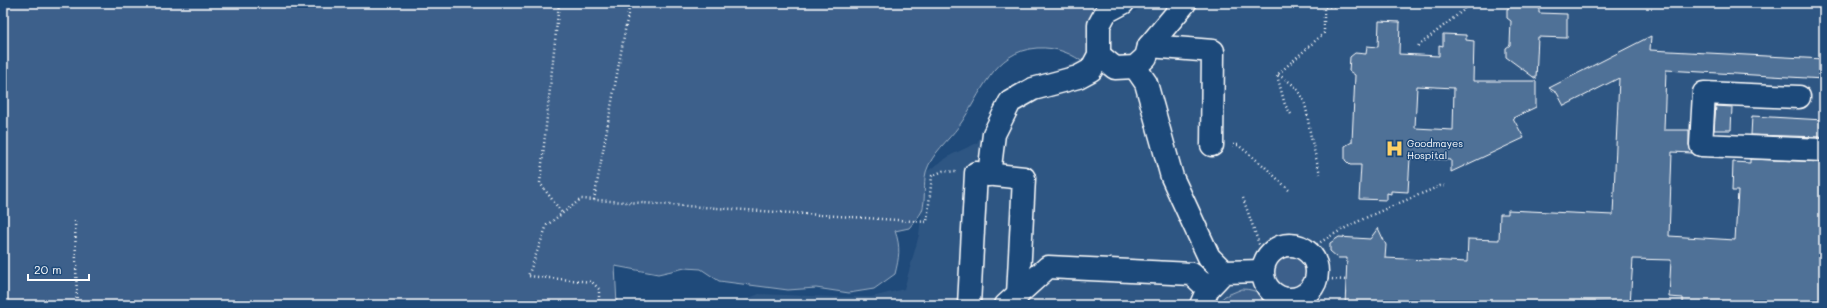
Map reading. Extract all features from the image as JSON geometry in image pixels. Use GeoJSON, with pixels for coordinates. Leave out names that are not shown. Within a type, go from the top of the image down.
{"type":"FeatureCollection","features":[{"type":"Feature","properties":{"kind":"lane"},"geometry":{"type":"LineString","coordinates":[[969,305],[983,174],[994,134],[1010,102],[1033,88],[1078,77],[1091,70],[1098,55],[1099,25],[1106,12],[1123,3]]}},
{"type":"Feature","properties":{"kind":"lane"},"geometry":{"type":"LineString","coordinates":[[1098,55],[1115,68],[1135,67],[1146,58],[1149,46],[1185,3]]}},
{"type":"Feature","properties":{"kind":"lane"},"geometry":{"type":"LineString","coordinates":[[1149,46],[1213,51],[1212,145]]}},
{"type":"Feature","properties":{"kind":"lane"},"geometry":{"type":"LineString","coordinates":[[1135,67],[1146,84],[1172,177],[1209,257],[1224,272]]}},
{"type":"Feature","properties":{"kind":"lane"},"geometry":{"type":"LineString","coordinates":[[1800,97],[1704,93],[1701,145],[1824,150]]}},
{"type":"Feature","properties":{"kind":"lane"},"geometry":{"type":"LineString","coordinates":[[983,174],[1024,178],[1012,300]]}},
{"type":"Feature","properties":{"kind":"lane"},"geometry":{"type":"LineString","coordinates":[[1291,245],[1299,246],[1307,251],[1316,263],[1310,293],[1289,300],[1273,294],[1263,280],[1265,263],[1274,249],[1291,245]]}},
{"type":"Feature","properties":{"kind":"lane"},"geometry":{"type":"LineString","coordinates":[[1012,300],[1048,267],[1192,274],[1204,297],[1224,272],[1265,263]]}},
{"type":"Feature","properties":{"kind":"path"},"geometry":{"type":"LineString","coordinates":[[559,3],[540,183],[562,213]]}},
{"type":"Feature","properties":{"kind":"path"},"geometry":{"type":"LineString","coordinates":[[594,200],[630,3]]}},
{"type":"Feature","properties":{"kind":"path"},"geometry":{"type":"LineString","coordinates":[[1277,75],[1324,33],[1324,7],[1370,3]]}},
{"type":"Feature","properties":{"kind":"path"},"geometry":{"type":"LineString","coordinates":[[1418,46],[1465,9],[1461,3]]}},
{"type":"Feature","properties":{"kind":"path"},"geometry":{"type":"LineString","coordinates":[[1277,75],[1285,105],[1291,114]]}},
{"type":"Feature","properties":{"kind":"path"},"geometry":{"type":"LineString","coordinates":[[1277,75],[1288,80],[1306,101],[1311,136],[1320,174]]}},
{"type":"Feature","properties":{"kind":"path"},"geometry":{"type":"LineString","coordinates":[[1212,145],[1238,145],[1264,166],[1291,192]]}},
{"type":"Feature","properties":{"kind":"path"},"geometry":{"type":"LineString","coordinates":[[599,305],[599,289],[592,282],[528,276],[547,225],[581,199],[927,222],[932,176],[943,172],[983,174]]}},
{"type":"Feature","properties":{"kind":"path"},"geometry":{"type":"LineString","coordinates":[[1307,251],[1322,240],[1374,214],[1440,186],[1447,186]]}},
{"type":"Feature","properties":{"kind":"path"},"geometry":{"type":"LineString","coordinates":[[1243,198],[1265,263]]}},
{"type":"Feature","properties":{"kind":"path"},"geometry":{"type":"LineString","coordinates":[[75,221],[77,305]]}},
{"type":"Feature","properties":{"kind":"path"},"geometry":{"type":"LineString","coordinates":[[1310,293],[1346,280]]}},
{"type":"Feature","properties":{"kind":"shaded area"},"geometry":{"type":"Polygon","coordinates":[[[3,3],[1101,3],[1087,65],[1064,52],[1037,48],[1022,51],[1009,57],[990,76],[959,126],[932,159],[926,172],[924,202],[922,211],[918,218],[909,228],[895,231],[899,252],[895,274],[874,289],[849,293],[816,288],[788,290],[719,281],[701,269],[685,268],[658,274],[615,266],[617,305],[3,305],[3,3]]]}},
{"type":"Feature","properties":{"kind":"shaded area","name":"Goodmayes Hospital"},"geometry":{"type":"Polygon","coordinates":[[[1148,3],[1824,3],[1824,305],[733,305],[759,294],[872,297],[904,289],[919,235],[926,172],[951,155],[977,143],[1005,92],[1080,60],[1087,65],[1093,37],[1148,3]]]}},
{"type":"Feature","properties":{"kind":"shaded area"},"geometry":{"type":"Polygon","coordinates":[[[1286,253],[1294,253],[1301,256],[1306,261],[1309,272],[1306,283],[1301,288],[1294,291],[1286,291],[1279,288],[1274,283],[1271,276],[1271,268],[1274,261],[1279,256],[1286,253]]]}},
{"type":"Feature","properties":{"kind":"shaded area"},"geometry":{"type":"Polygon","coordinates":[[[1242,289],[1252,290],[1264,296],[1276,305],[1215,305],[1225,296],[1242,289]]]}},
{"type":"Feature","properties":{"kind":"building"},"geometry":{"type":"Polygon","coordinates":[[[1517,3],[1539,3],[1539,13],[1567,14],[1567,38],[1538,37],[1536,79],[1506,57],[1506,48],[1510,45],[1511,21],[1507,18],[1507,9],[1517,3]]]}},
{"type":"Feature","properties":{"kind":"building"},"geometry":{"type":"Polygon","coordinates":[[[1379,21],[1400,22],[1399,54],[1439,56],[1439,45],[1443,46],[1443,34],[1466,35],[1466,40],[1474,41],[1473,81],[1536,81],[1536,107],[1513,118],[1524,138],[1451,172],[1451,160],[1410,158],[1408,192],[1391,191],[1391,194],[1387,193],[1387,200],[1359,199],[1361,165],[1350,165],[1345,160],[1345,146],[1352,142],[1355,75],[1349,71],[1350,57],[1355,53],[1366,54],[1367,46],[1378,47],[1379,21]],[[1417,86],[1415,128],[1453,130],[1454,88],[1417,86]]]}},
{"type":"Feature","properties":{"kind":"building"},"geometry":{"type":"Polygon","coordinates":[[[1651,36],[1650,50],[1824,59],[1824,79],[1666,70],[1664,130],[1689,130],[1689,145],[1692,153],[1672,152],[1669,236],[1735,240],[1738,191],[1732,191],[1733,162],[1750,163],[1750,159],[1824,162],[1824,305],[1683,305],[1683,298],[1669,297],[1671,260],[1633,259],[1630,304],[1587,302],[1587,305],[1443,305],[1443,303],[1383,300],[1383,305],[1345,305],[1347,258],[1338,258],[1330,251],[1330,243],[1339,237],[1370,239],[1378,228],[1386,245],[1385,258],[1467,262],[1468,239],[1499,240],[1500,214],[1508,214],[1508,210],[1613,215],[1619,78],[1564,106],[1557,93],[1549,88],[1651,36]]]}},
{"type":"Feature","properties":{"kind":"building"},"geometry":{"type":"Polygon","coordinates":[[[1716,106],[1732,107],[1731,130],[1714,130],[1716,106]]]}},
{"type":"Feature","properties":{"kind":"building"},"geometry":{"type":"Polygon","coordinates":[[[1752,116],[1824,120],[1824,137],[1751,135],[1752,116]]]}},
{"type":"Feature","properties":{"kind":"place","name":"Goodmayes Hospital"},"geometry":{"type":"Point","coordinates":[1394,149]}}]}
